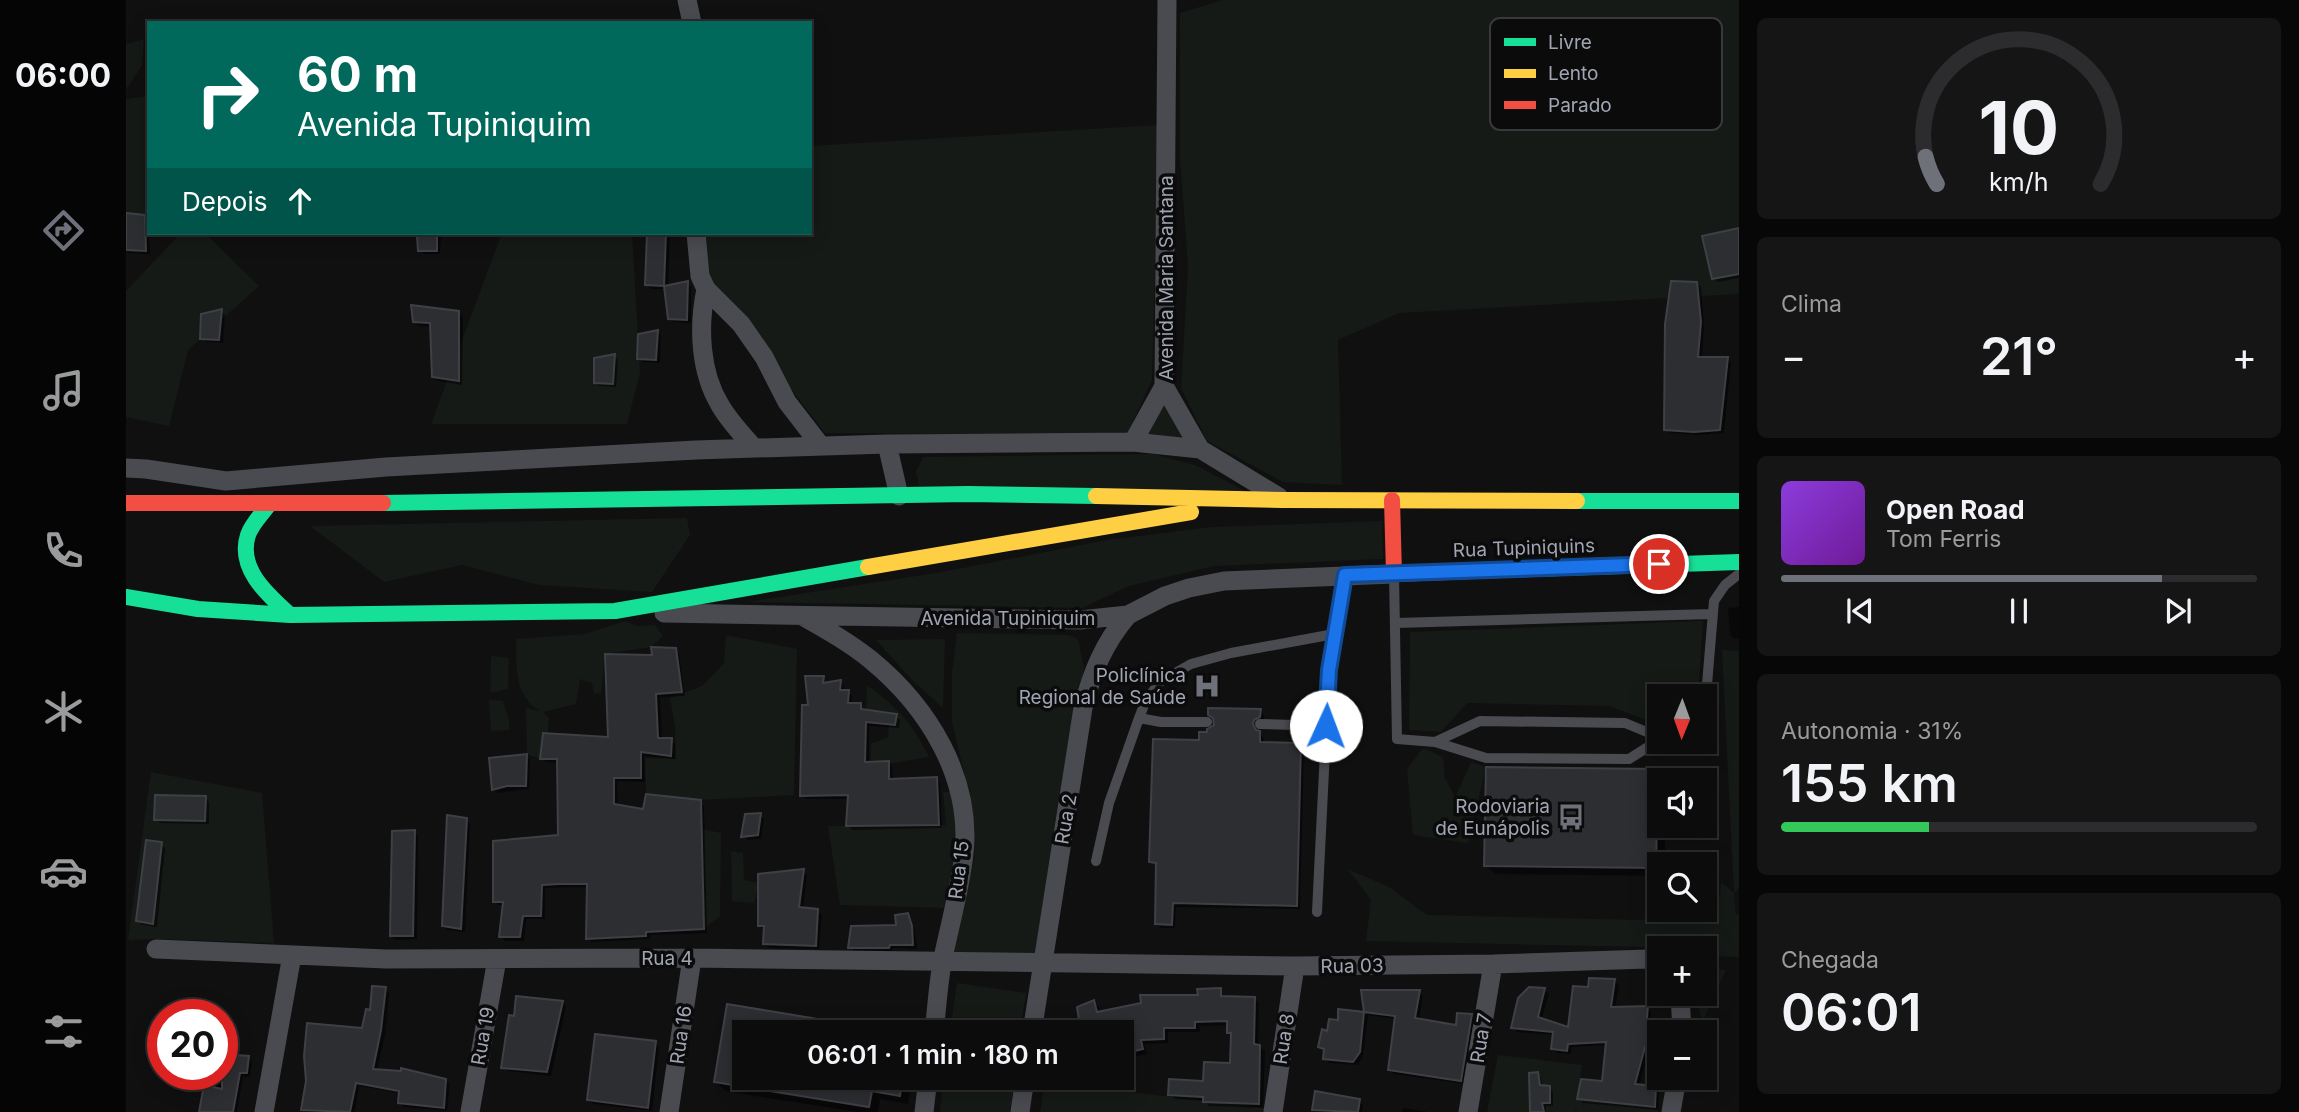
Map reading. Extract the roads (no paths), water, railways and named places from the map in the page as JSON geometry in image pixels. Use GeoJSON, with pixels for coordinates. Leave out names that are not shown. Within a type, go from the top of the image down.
{"type":"FeatureCollection","features":[{"type":"Feature","properties":{"kind":"main road"},"geometry":{"type":"LineString","coordinates":[[126,503],[454,503],[602,498],[968,494],[1274,500],[1739,501]]}},
{"type":"Feature","properties":{"kind":"main road"},"geometry":{"type":"LineString","coordinates":[[126,597],[198,609],[289,615],[615,611],[1274,500]]}},
{"type":"Feature","properties":{"kind":"main road"},"geometry":{"type":"LineString","coordinates":[[1392,500],[1394,574]]}},
{"type":"Feature","properties":{"kind":"main road"},"geometry":{"type":"LineString","coordinates":[[270,503],[248,534],[246,548],[257,584],[289,615]]}},
{"type":"Feature","properties":{"kind":"main road","name":"Rua Tupiniquins"},"geometry":{"type":"LineString","coordinates":[[1394,574],[1739,562]]}},
{"type":"Feature","properties":{"kind":"street"},"geometry":{"type":"LineString","coordinates":[[687,0],[692,21]]}},
{"type":"Feature","properties":{"kind":"street","name":"Avenida Maria Santana"},"geometry":{"type":"LineString","coordinates":[[1167,0],[1164,386],[1200,449],[1274,500]]}},
{"type":"Feature","properties":{"kind":"street"},"geometry":{"type":"LineString","coordinates":[[696,235],[700,276],[706,289],[741,324],[764,357],[787,402],[821,446]]}},
{"type":"Feature","properties":{"kind":"street"},"geometry":{"type":"LineString","coordinates":[[706,289],[701,313],[701,336],[712,389],[721,406],[754,448]]}},
{"type":"Feature","properties":{"kind":"street"},"geometry":{"type":"LineString","coordinates":[[1133,442],[1164,386]]}},
{"type":"Feature","properties":{"kind":"street"},"geometry":{"type":"LineString","coordinates":[[126,468],[226,481],[399,466],[754,448],[1133,442],[1200,449]]}},
{"type":"Feature","properties":{"kind":"street"},"geometry":{"type":"LineString","coordinates":[[887,444],[899,496]]}},
{"type":"Feature","properties":{"kind":"street","name":"Avenida Tupiniquim"},"geometry":{"type":"LineString","coordinates":[[615,611],[1080,620],[1128,615],[1165,596],[1224,581],[1394,574]]}},
{"type":"Feature","properties":{"kind":"street","name":"Rua 2"},"geometry":{"type":"LineString","coordinates":[[1034,1020],[1083,708],[1093,671],[1111,636],[1128,615]]}},
{"type":"Feature","properties":{"kind":"street","name":"Rua 15"},"geometry":{"type":"LineString","coordinates":[[803,616],[845,641],[899,686],[923,715],[952,767],[964,809],[964,853],[942,961],[935,1020]]}},
{"type":"Feature","properties":{"kind":"street","name":"Rua 4"},"geometry":{"type":"LineString","coordinates":[[156,948],[292,956],[692,958],[1042,964]]}},
{"type":"Feature","properties":{"kind":"street"},"geometry":{"type":"LineString","coordinates":[[264,1112],[292,956]]}},
{"type":"Feature","properties":{"kind":"street","name":"Rua 16"},"geometry":{"type":"LineString","coordinates":[[669,1112],[692,958]]}},
{"type":"Feature","properties":{"kind":"street","name":"Rua 03"},"geometry":{"type":"LineString","coordinates":[[1042,964],[1295,966],[1493,964],[1647,958]]}},
{"type":"Feature","properties":{"kind":"street","name":"Rua 19"},"geometry":{"type":"LineString","coordinates":[[470,1112],[497,959]]}},
{"type":"Feature","properties":{"kind":"street","name":"Rua 7"},"geometry":{"type":"LineString","coordinates":[[1468,1112],[1493,964]]}},
{"type":"Feature","properties":{"kind":"street","name":"Rua 8"},"geometry":{"type":"LineString","coordinates":[[1273,1112],[1295,966]]}},
{"type":"Feature","properties":{"kind":"street"},"geometry":{"type":"LineString","coordinates":[[924,1112],[927,1090]]}},
{"type":"Feature","properties":{"kind":"street"},"geometry":{"type":"LineString","coordinates":[[1020,1112],[1023,1090]]}},
{"type":"Feature","properties":{"kind":"street"},"geometry":{"type":"LineString","coordinates":[[1671,1112],[1674,1090]]}},
{"type":"Feature","properties":{"kind":"lane"},"geometry":{"type":"LineString","coordinates":[[1394,574],[1397,739],[1435,742],[1486,758],[1629,759],[1647,746]]}},
{"type":"Feature","properties":{"kind":"lane"},"geometry":{"type":"LineString","coordinates":[[1706,684],[1714,601],[1725,585],[1739,574]]}},
{"type":"Feature","properties":{"kind":"lane"},"geometry":{"type":"LineString","coordinates":[[1317,912],[1329,670],[1345,575]]}},
{"type":"Feature","properties":{"kind":"lane"},"geometry":{"type":"LineString","coordinates":[[1396,623],[1711,614]]}},
{"type":"Feature","properties":{"kind":"lane"},"geometry":{"type":"LineString","coordinates":[[1096,861],[1110,803],[1139,718],[1146,700],[1161,681],[1191,664],[1231,653],[1334,634]]}},
{"type":"Feature","properties":{"kind":"lane"},"geometry":{"type":"LineString","coordinates":[[1139,718],[1161,722],[1207,722]]}},
{"type":"Feature","properties":{"kind":"lane"},"geometry":{"type":"LineString","coordinates":[[1435,742],[1480,721],[1625,723],[1647,733]]}},
{"type":"Feature","properties":{"kind":"lane"},"geometry":{"type":"LineString","coordinates":[[1260,724],[1326,726]]}},
{"type":"Feature","properties":{"kind":"place","name":"Policlínica Regional de Saúde"},"geometry":{"type":"Point","coordinates":[1207,686]}},
{"type":"Feature","properties":{"kind":"place","name":"Rodoviaria de Eunápolis"},"geometry":{"type":"Point","coordinates":[1571,817]}}]}
